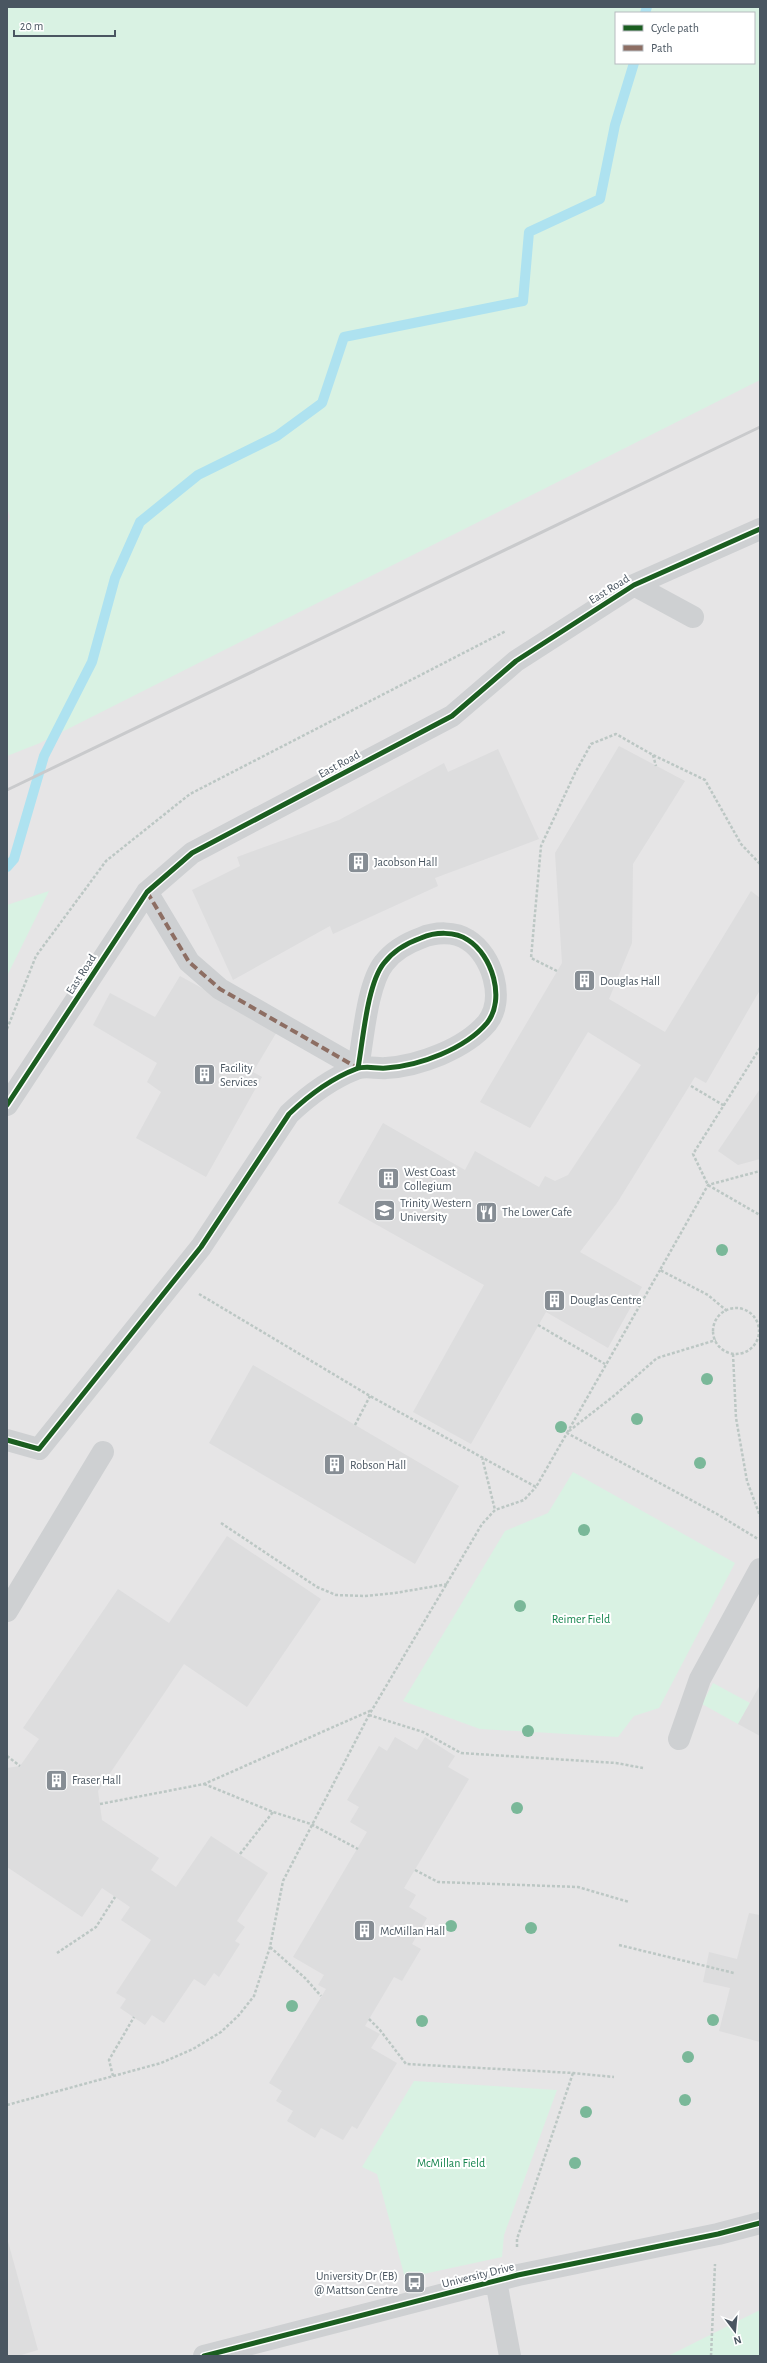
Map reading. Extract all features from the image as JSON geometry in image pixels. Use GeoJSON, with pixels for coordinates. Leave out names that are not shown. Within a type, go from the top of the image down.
{"type":"FeatureCollection","features":[{"type":"Feature","properties":{"kind":"street","name":"East Road"},"geometry":{"type":"LineString","coordinates":[[7,1105],[147,892],[192,853],[452,716],[516,661],[634,585],[760,529]]}},
{"type":"Feature","properties":{"kind":"street"},"geometry":{"type":"LineString","coordinates":[[634,585],[693,617]]}},
{"type":"Feature","properties":{"kind":"street"},"geometry":{"type":"LineString","coordinates":[[147,892],[189,962],[220,989],[358,1068]]}},
{"type":"Feature","properties":{"kind":"street"},"geometry":{"type":"LineString","coordinates":[[7,1440],[39,1449],[201,1247],[289,1114],[306,1098],[326,1084],[358,1068],[387,1068],[409,1064],[431,1057],[455,1047],[487,1023],[495,1007],[495,991],[492,974],[478,948],[468,940],[455,934],[424,936],[395,951],[383,963],[371,992],[358,1068]]}},
{"type":"Feature","properties":{"kind":"street"},"geometry":{"type":"LineString","coordinates":[[7,1611],[103,1452]]}},
{"type":"Feature","properties":{"kind":"street"},"geometry":{"type":"LineString","coordinates":[[680,1739],[700,1679],[760,1570]]}},
{"type":"Feature","properties":{"kind":"street","name":"University Drive"},"geometry":{"type":"LineString","coordinates":[[204,2356],[518,2275],[718,2234],[760,2223]]}},
{"type":"Feature","properties":{"kind":"street"},"geometry":{"type":"LineString","coordinates":[[496,2281],[510,2356]]}},
{"type":"Feature","properties":{"kind":"path"},"geometry":{"type":"LineString","coordinates":[[7,1029],[36,956],[106,861],[190,794],[511,628]]}},
{"type":"Feature","properties":{"kind":"path"},"geometry":{"type":"LineString","coordinates":[[557,971],[531,958],[541,846],[574,773],[591,744],[616,734],[653,755],[705,780],[741,844],[760,864]]}},
{"type":"Feature","properties":{"kind":"path"},"geometry":{"type":"LineString","coordinates":[[653,755],[656,766]]}},
{"type":"Feature","properties":{"kind":"path"},"geometry":{"type":"LineString","coordinates":[[760,1048],[693,1154],[708,1184],[760,1215]]}},
{"type":"Feature","properties":{"kind":"path"},"geometry":{"type":"LineString","coordinates":[[691,1086],[723,1105]]}},
{"type":"Feature","properties":{"kind":"path"},"geometry":{"type":"LineString","coordinates":[[7,2105],[161,2063],[193,2049],[222,2032],[239,2015],[254,1996],[270,1947],[283,1881],[311,1824],[369,1715],[448,1584],[482,1524],[495,1510],[524,1500],[536,1487],[708,1184],[760,1171]]}},
{"type":"Feature","properties":{"kind":"path"},"geometry":{"type":"LineString","coordinates":[[660,1270],[708,1295],[727,1310]]}},
{"type":"Feature","properties":{"kind":"path"},"geometry":{"type":"LineString","coordinates":[[175,1279],[370,1396],[536,1487]]}},
{"type":"Feature","properties":{"kind":"path"},"geometry":{"type":"LineString","coordinates":[[734,1307],[748,1311],[758,1322],[760,1336],[753,1348],[747,1352],[733,1354],[726,1353],[719,1348],[713,1326],[720,1314],[727,1310],[734,1307]]}},
{"type":"Feature","properties":{"kind":"path"},"geometry":{"type":"LineString","coordinates":[[538,1325],[606,1364]]}},
{"type":"Feature","properties":{"kind":"path"},"geometry":{"type":"LineString","coordinates":[[567,1433],[615,1395],[656,1358],[716,1340]]}},
{"type":"Feature","properties":{"kind":"path"},"geometry":{"type":"LineString","coordinates":[[733,1354],[736,1418],[747,1481],[760,1516]]}},
{"type":"Feature","properties":{"kind":"path"},"geometry":{"type":"LineString","coordinates":[[355,1425],[370,1396]]}},
{"type":"Feature","properties":{"kind":"path"},"geometry":{"type":"LineString","coordinates":[[567,1433],[718,1514],[760,1541]]}},
{"type":"Feature","properties":{"kind":"path"},"geometry":{"type":"LineString","coordinates":[[482,1457],[495,1510]]}},
{"type":"Feature","properties":{"kind":"path"},"geometry":{"type":"LineString","coordinates":[[221,1523],[316,1587],[336,1595],[365,1596],[395,1593],[448,1584]]}},
{"type":"Feature","properties":{"kind":"path"},"geometry":{"type":"LineString","coordinates":[[100,1804],[204,1784],[372,1710]]}},
{"type":"Feature","properties":{"kind":"path"},"geometry":{"type":"LineString","coordinates":[[369,1715],[424,1732],[461,1753],[616,1763],[643,1768]]}},
{"type":"Feature","properties":{"kind":"path"},"geometry":{"type":"LineString","coordinates":[[7,1756],[20,1766]]}},
{"type":"Feature","properties":{"kind":"path"},"geometry":{"type":"LineString","coordinates":[[204,1784],[273,1812],[311,1824],[358,1849]]}},
{"type":"Feature","properties":{"kind":"path"},"geometry":{"type":"LineString","coordinates":[[240,1854],[273,1812]]}},
{"type":"Feature","properties":{"kind":"path"},"geometry":{"type":"LineString","coordinates":[[415,1870],[438,1882],[578,1887],[629,1902]]}},
{"type":"Feature","properties":{"kind":"path"},"geometry":{"type":"LineString","coordinates":[[57,1953],[96,1927],[115,1897]]}},
{"type":"Feature","properties":{"kind":"path"},"geometry":{"type":"LineString","coordinates":[[619,1945],[734,1973]]}},
{"type":"Feature","properties":{"kind":"path"},"geometry":{"type":"LineString","coordinates":[[270,1947],[305,1978],[322,1996]]}},
{"type":"Feature","properties":{"kind":"path"},"geometry":{"type":"LineString","coordinates":[[113,2076],[109,2060],[134,2018]]}},
{"type":"Feature","properties":{"kind":"path"},"geometry":{"type":"LineString","coordinates":[[369,2019],[380,2030],[406,2064],[573,2073],[614,2077]]}},
{"type":"Feature","properties":{"kind":"path"},"geometry":{"type":"LineString","coordinates":[[518,2275],[517,2239],[573,2073]]}},
{"type":"Feature","properties":{"kind":"path"},"geometry":{"type":"LineString","coordinates":[[711,2356],[712,2294],[718,2234]]}},
{"type":"Feature","properties":{"kind":"shaded area","name":"Trinity Western University"},"geometry":{"type":"Polygon","coordinates":[[[7,7],[760,7],[760,2356],[7,2356],[7,7]]]}},
{"type":"Feature","properties":{"kind":"green space"},"geometry":{"type":"Polygon","coordinates":[[[7,7],[760,7],[760,380],[40,743],[7,756],[7,525],[10,517],[7,508],[7,7]]]}},
{"type":"Feature","properties":{"kind":"green space"},"geometry":{"type":"Polygon","coordinates":[[[49,891],[7,976],[7,905],[49,891]]]}},
{"type":"Feature","properties":{"kind":"green space","name":"Reimer Field"},"geometry":{"type":"Polygon","coordinates":[[[573,1472],[735,1563],[659,1708],[634,1716],[618,1737],[480,1729],[403,1701],[505,1531],[548,1513],[573,1472]]]}},
{"type":"Feature","properties":{"kind":"green space"},"geometry":{"type":"Polygon","coordinates":[[[713,1683],[750,1703],[738,1724],[702,1704],[713,1683]]]}},
{"type":"Feature","properties":{"kind":"green space","name":"McMillan Field"},"geometry":{"type":"Polygon","coordinates":[[[414,2081],[557,2090],[504,2235],[502,2257],[405,2278],[377,2174],[362,2167],[414,2081]]]}},
{"type":"Feature","properties":{"kind":"green space"},"geometry":{"type":"Polygon","coordinates":[[[760,2310],[760,2356],[668,2356],[760,2310]]]}},
{"type":"Feature","properties":{"kind":"building"},"geometry":{"type":"Polygon","coordinates":[[[619,746],[685,781],[633,864],[632,943],[609,999],[665,1032],[751,891],[760,898],[760,990],[706,1083],[695,1077],[617,1203],[580,1252],[642,1287],[608,1348],[546,1312],[471,1444],[413,1412],[484,1285],[338,1203],[383,1123],[465,1170],[475,1151],[539,1187],[545,1176],[555,1181],[568,1175],[641,1065],[588,1032],[530,1128],[480,1102],[562,963],[555,853],[619,746]]]}},
{"type":"Feature","properties":{"kind":"building","name":"Jacobson Hall"},"geometry":{"type":"Polygon","coordinates":[[[498,749],[539,839],[435,878],[438,886],[333,934],[330,926],[233,980],[192,890],[240,866],[237,857],[339,820],[444,763],[448,772],[498,749]]]}},
{"type":"Feature","properties":{"kind":"building","name":"Facility Services"},"geometry":{"type":"Polygon","coordinates":[[[180,976],[278,1030],[253,1072],[262,1077],[206,1177],[136,1138],[161,1092],[147,1082],[157,1063],[93,1025],[110,993],[155,1017],[180,976]]]}},
{"type":"Feature","properties":{"kind":"building"},"geometry":{"type":"Polygon","coordinates":[[[760,1089],[760,1159],[738,1165],[718,1151],[760,1089]]]}},
{"type":"Feature","properties":{"kind":"building","name":"Robson Hall"},"geometry":{"type":"Polygon","coordinates":[[[253,1365],[459,1486],[415,1564],[209,1443],[253,1365]]]}},
{"type":"Feature","properties":{"kind":"building","name":"Fraser Hall"},"geometry":{"type":"Polygon","coordinates":[[[227,1536],[321,1599],[247,1707],[184,1664],[98,1791],[102,1820],[159,1858],[151,1870],[176,1887],[211,1836],[268,1873],[237,1921],[245,1927],[235,1941],[240,1944],[219,1977],[214,1973],[205,1986],[194,1979],[164,2023],[152,2015],[145,2025],[120,2008],[126,1999],[116,1993],[151,1940],[121,1920],[130,1907],[102,1888],[82,1917],[7,1867],[7,1768],[20,1766],[39,1739],[23,1728],[118,1589],[169,1623],[227,1536]]]}},
{"type":"Feature","properties":{"kind":"building"},"geometry":{"type":"Polygon","coordinates":[[[760,1685],[760,1736],[738,1724],[760,1685]]]}},
{"type":"Feature","properties":{"kind":"building","name":"McMillan Hall"},"geometry":{"type":"Polygon","coordinates":[[[395,1737],[417,1750],[425,1737],[455,1756],[448,1767],[469,1779],[404,1888],[416,1895],[409,1907],[427,1918],[412,1944],[421,1949],[402,1981],[394,1977],[365,2026],[380,2034],[371,2048],[397,2063],[357,2129],[352,2126],[343,2140],[321,2128],[315,2138],[287,2121],[293,2111],[276,2101],[282,2091],[269,2083],[326,1989],[318,1985],[324,1975],[293,1957],[367,1832],[350,1822],[359,1807],[347,1800],[379,1746],[387,1751],[395,1737]]]}},
{"type":"Feature","properties":{"kind":"building"},"geometry":{"type":"Polygon","coordinates":[[[749,1913],[760,1915],[760,2042],[719,2031],[730,1988],[703,1982],[709,1952],[737,1959],[749,1913]]]}},
{"type":"Feature","properties":{"kind":"building"},"geometry":{"type":"Polygon","coordinates":[[[7,2238],[38,2350],[18,2356],[7,2356],[7,2238]]]}},
{"type":"Feature","properties":{"kind":"waterway"},"geometry":{"type":"LineString","coordinates":[[645,12],[647,7]]}},
{"type":"Feature","properties":{"kind":"waterway"},"geometry":{"type":"LineString","coordinates":[[7,867],[14,859],[44,756],[92,662],[115,578],[140,522],[198,475],[277,436],[322,403],[344,337],[523,301],[529,232],[600,199],[615,125],[634,64]]}},
{"type":"Feature","properties":{"kind":"railway"},"geometry":{"type":"LineString","coordinates":[[7,790],[760,427]]}},
{"type":"Feature","properties":{"kind":"marked path"},"geometry":{"type":"LineString","coordinates":[[147,892],[189,962],[220,989],[358,1068]]}},
{"type":"Feature","properties":{"kind":"cycle path"},"geometry":{"type":"LineString","coordinates":[[7,1105],[147,892],[192,853],[452,716],[516,661],[634,585],[760,529]]}},
{"type":"Feature","properties":{"kind":"cycle path"},"geometry":{"type":"LineString","coordinates":[[7,1440],[39,1449],[201,1247],[289,1114],[297,1107],[320,1088],[346,1073],[360,1068],[399,1067],[427,1060],[467,1041],[487,1023],[493,1013],[496,990],[490,967],[484,956],[476,947],[463,937],[445,933],[427,936],[411,942],[388,958],[378,972],[373,984],[366,1013],[358,1068]]}},
{"type":"Feature","properties":{"kind":"cycle path"},"geometry":{"type":"LineString","coordinates":[[204,2356],[518,2275],[718,2234],[760,2223]]}},
{"type":"Feature","properties":{"kind":"place","name":"Jacobson Hall"},"geometry":{"type":"Point","coordinates":[359,862]}},
{"type":"Feature","properties":{"kind":"place","name":"Douglas Hall"},"geometry":{"type":"Point","coordinates":[584,981]}},
{"type":"Feature","properties":{"kind":"place","name":"Facility Services"},"geometry":{"type":"Point","coordinates":[204,1075]}},
{"type":"Feature","properties":{"kind":"place","name":"West Coast Collegium"},"geometry":{"type":"Point","coordinates":[389,1179]}},
{"type":"Feature","properties":{"kind":"place","name":"Trinity Western University"},"geometry":{"type":"Point","coordinates":[384,1210]}},
{"type":"Feature","properties":{"kind":"place","name":"The Lower Cafe"},"geometry":{"type":"Point","coordinates":[487,1212]}},
{"type":"Feature","properties":{"kind":"place","name":"Douglas Centre"},"geometry":{"type":"Point","coordinates":[555,1300]}},
{"type":"Feature","properties":{"kind":"place","name":"Robson Hall"},"geometry":{"type":"Point","coordinates":[334,1465]}},
{"type":"Feature","properties":{"kind":"place","name":"Fraser Hall"},"geometry":{"type":"Point","coordinates":[57,1780]}},
{"type":"Feature","properties":{"kind":"place","name":"McMillan Hall"},"geometry":{"type":"Point","coordinates":[364,1931]}},
{"type":"Feature","properties":{"kind":"place","name":"University Dr (EB) @ Mattson Centre"},"geometry":{"type":"Point","coordinates":[414,2283]}}]}
